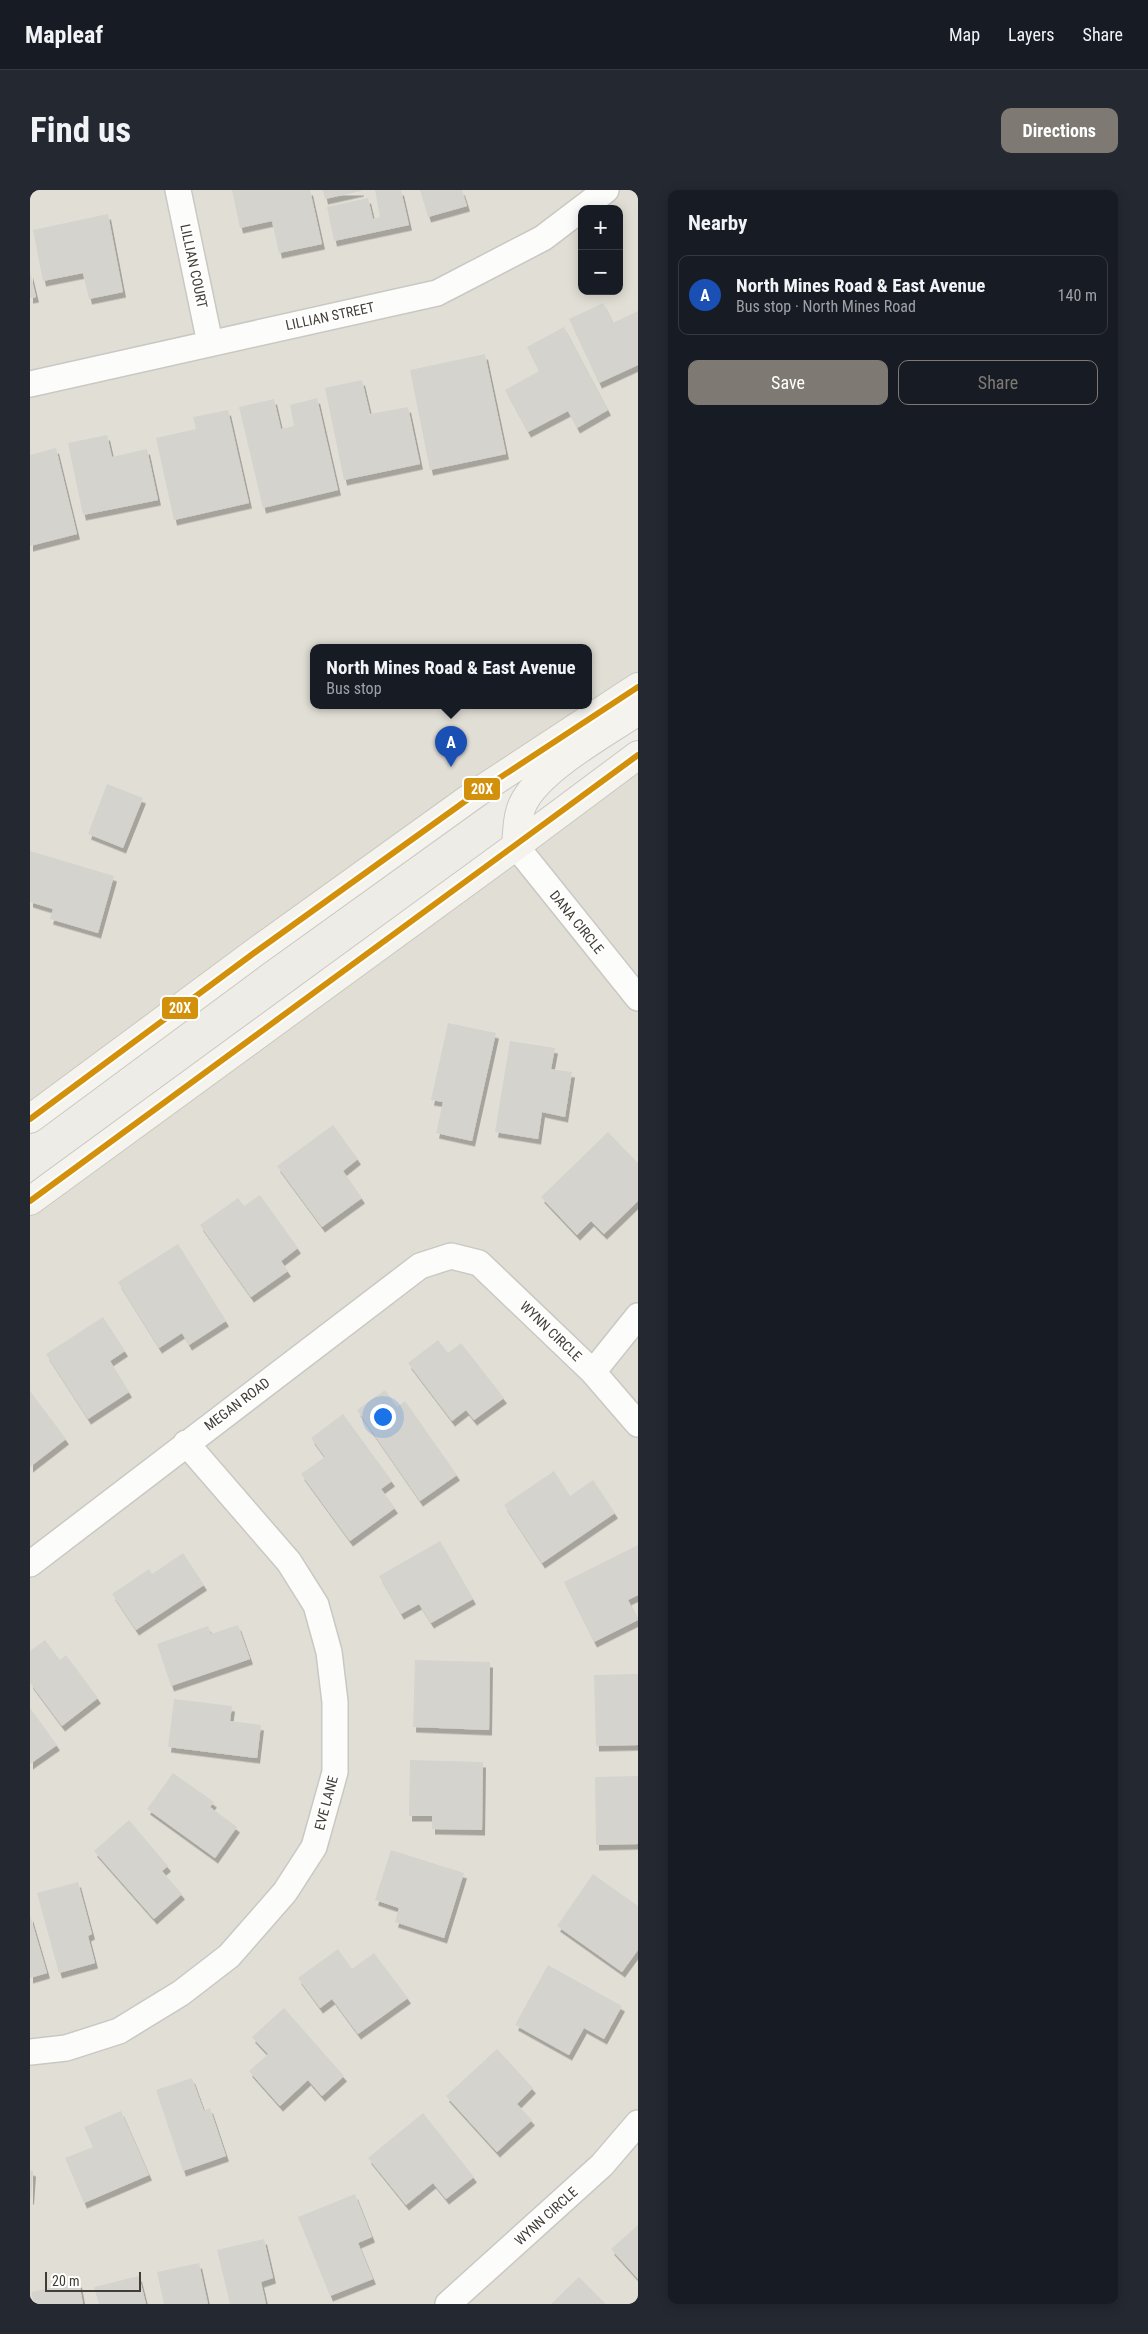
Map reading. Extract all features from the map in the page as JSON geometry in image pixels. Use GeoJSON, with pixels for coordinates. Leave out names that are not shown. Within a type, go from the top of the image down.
{"type":"FeatureCollection","features":[{"type":"Feature","properties":{"kind":"main road"},"geometry":{"type":"LineString","coordinates":[[30,1119],[254,953],[478,792],[638,687]]}},
{"type":"Feature","properties":{"kind":"main road"},"geometry":{"type":"LineString","coordinates":[[516,846],[520,811],[530,790],[563,761],[638,712]]}},
{"type":"Feature","properties":{"kind":"main road"},"geometry":{"type":"LineString","coordinates":[[30,1201],[516,846],[638,754]]}},
{"type":"Feature","properties":{"kind":"street","name":"LILLIAN COURT"},"geometry":{"type":"LineString","coordinates":[[178,190],[210,342]]}},
{"type":"Feature","properties":{"kind":"street","name":"LILLIAN STREET"},"geometry":{"type":"LineString","coordinates":[[30,384],[210,342],[437,293],[543,238],[606,190]]}},
{"type":"Feature","properties":{"kind":"street","name":"DANA CIRCLE"},"geometry":{"type":"LineString","coordinates":[[516,846],[638,998]]}},
{"type":"Feature","properties":{"kind":"street","name":"WYNN CIRCLE"},"geometry":{"type":"LineString","coordinates":[[451,1256],[479,1262],[593,1372],[638,1424]]}},
{"type":"Feature","properties":{"kind":"street","name":"MEGAN ROAD"},"geometry":{"type":"LineString","coordinates":[[30,1564],[420,1266],[451,1256]]}},
{"type":"Feature","properties":{"kind":"street"},"geometry":{"type":"LineString","coordinates":[[593,1372],[638,1316]]}},
{"type":"Feature","properties":{"kind":"street","name":"EVE LANE"},"geometry":{"type":"LineString","coordinates":[[30,2052],[66,2048],[119,2031],[182,1993],[228,1956],[285,1892],[314,1846],[335,1772],[335,1702],[330,1652],[316,1605],[288,1562],[186,1443]]}},
{"type":"Feature","properties":{"kind":"street","name":"WYNN CIRCLE"},"geometry":{"type":"LineString","coordinates":[[448,2304],[602,2165],[638,2123]]}},
{"type":"Feature","properties":{"kind":"shaded area"},"geometry":{"type":"Polygon","coordinates":[[[30,190],[638,190],[638,687],[30,1120],[30,190]]]}},
{"type":"Feature","properties":{"kind":"shaded area"},"geometry":{"type":"Polygon","coordinates":[[[638,755],[638,2304],[30,2304],[30,1201],[638,755]]]}},
{"type":"Feature","properties":{"kind":"building"},"geometry":{"type":"Polygon","coordinates":[[[232,190],[310,190],[322,244],[279,253],[272,221],[240,228],[232,190]]]}},
{"type":"Feature","properties":{"kind":"building"},"geometry":{"type":"Polygon","coordinates":[[[323,190],[361,190],[361,191],[325,199],[323,190]]]}},
{"type":"Feature","properties":{"kind":"building"},"geometry":{"type":"Polygon","coordinates":[[[375,190],[401,190],[409,225],[334,241],[327,207],[368,198],[373,219],[380,217],[375,190]]]}},
{"type":"Feature","properties":{"kind":"building"},"geometry":{"type":"Polygon","coordinates":[[[420,190],[462,190],[467,206],[428,217],[420,190]]]}},
{"type":"Feature","properties":{"kind":"building"},"geometry":{"type":"Polygon","coordinates":[[[108,214],[123,292],[89,299],[83,273],[43,281],[33,230],[108,214]]]}},
{"type":"Feature","properties":{"kind":"building"},"geometry":{"type":"Polygon","coordinates":[[[30,272],[36,297],[30,298],[30,272]]]}},
{"type":"Feature","properties":{"kind":"building"},"geometry":{"type":"Polygon","coordinates":[[[603,303],[613,323],[638,311],[638,365],[599,383],[569,319],[603,303]]]}},
{"type":"Feature","properties":{"kind":"building"},"geometry":{"type":"Polygon","coordinates":[[[564,327],[608,410],[577,428],[568,411],[528,432],[505,390],[539,371],[527,347],[564,327]]]}},
{"type":"Feature","properties":{"kind":"building"},"geometry":{"type":"Polygon","coordinates":[[[485,354],[506,454],[430,470],[410,370],[485,354]]]}},
{"type":"Feature","properties":{"kind":"building"},"geometry":{"type":"Polygon","coordinates":[[[362,380],[370,414],[408,407],[420,464],[344,480],[325,388],[362,380]]]}},
{"type":"Feature","properties":{"kind":"building"},"geometry":{"type":"Polygon","coordinates":[[[317,398],[338,490],[263,508],[239,407],[274,399],[281,429],[294,426],[290,405],[317,398]]]}},
{"type":"Feature","properties":{"kind":"building"},"geometry":{"type":"Polygon","coordinates":[[[228,410],[249,503],[174,520],[156,438],[196,429],[193,417],[228,410]]]}},
{"type":"Feature","properties":{"kind":"building"},"geometry":{"type":"Polygon","coordinates":[[[107,435],[112,457],[147,449],[158,500],[83,515],[68,443],[107,435]]]}},
{"type":"Feature","properties":{"kind":"building"},"geometry":{"type":"Polygon","coordinates":[[[56,448],[77,534],[30,546],[30,455],[56,448]]]}},
{"type":"Feature","properties":{"kind":"building"},"geometry":{"type":"Polygon","coordinates":[[[107,784],[143,798],[123,848],[88,834],[107,784]]]}},
{"type":"Feature","properties":{"kind":"building"},"geometry":{"type":"Polygon","coordinates":[[[30,851],[114,876],[98,933],[50,919],[53,909],[30,902],[30,851]]]}},
{"type":"Feature","properties":{"kind":"building"},"geometry":{"type":"Polygon","coordinates":[[[448,1023],[496,1033],[472,1141],[436,1133],[443,1102],[431,1100],[448,1023]]]}},
{"type":"Feature","properties":{"kind":"building"},"geometry":{"type":"Polygon","coordinates":[[[510,1041],[555,1048],[551,1069],[572,1072],[565,1117],[542,1112],[538,1139],[495,1132],[510,1041]]]}},
{"type":"Feature","properties":{"kind":"building"},"geometry":{"type":"Polygon","coordinates":[[[333,1125],[358,1159],[343,1171],[362,1198],[322,1227],[277,1166],[333,1125]]]}},
{"type":"Feature","properties":{"kind":"building"},"geometry":{"type":"Polygon","coordinates":[[[608,1132],[638,1163],[638,1201],[604,1234],[591,1221],[577,1235],[541,1197],[608,1132]]]}},
{"type":"Feature","properties":{"kind":"building"},"geometry":{"type":"Polygon","coordinates":[[[260,1195],[298,1248],[281,1261],[288,1271],[251,1297],[200,1225],[238,1198],[244,1206],[260,1195]]]}},
{"type":"Feature","properties":{"kind":"building"},"geometry":{"type":"Polygon","coordinates":[[[178,1244],[226,1321],[189,1345],[182,1333],[159,1348],[118,1282],[178,1244]]]}},
{"type":"Feature","properties":{"kind":"building"},"geometry":{"type":"Polygon","coordinates":[[[103,1317],[125,1351],[110,1361],[129,1392],[88,1419],[46,1354],[103,1317]]]}},
{"type":"Feature","properties":{"kind":"building"},"geometry":{"type":"Polygon","coordinates":[[[438,1340],[448,1353],[461,1343],[504,1398],[474,1420],[466,1410],[452,1421],[408,1363],[438,1340]]]}},
{"type":"Feature","properties":{"kind":"building"},"geometry":{"type":"Polygon","coordinates":[[[385,1390],[397,1407],[405,1401],[457,1475],[420,1501],[357,1410],[385,1390]]]}},
{"type":"Feature","properties":{"kind":"building"},"geometry":{"type":"Polygon","coordinates":[[[30,1391],[66,1439],[30,1467],[30,1391]]]}},
{"type":"Feature","properties":{"kind":"building"},"geometry":{"type":"Polygon","coordinates":[[[343,1414],[392,1481],[381,1489],[395,1508],[350,1541],[301,1474],[325,1457],[311,1438],[343,1414]]]}},
{"type":"Feature","properties":{"kind":"building"},"geometry":{"type":"Polygon","coordinates":[[[554,1471],[570,1496],[593,1480],[615,1513],[542,1563],[504,1505],[554,1471]]]}},
{"type":"Feature","properties":{"kind":"building"},"geometry":{"type":"Polygon","coordinates":[[[440,1541],[473,1599],[431,1623],[419,1604],[401,1614],[379,1576],[440,1541]]]}},
{"type":"Feature","properties":{"kind":"building"},"geometry":{"type":"Polygon","coordinates":[[[638,1545],[638,1595],[628,1600],[638,1620],[594,1642],[564,1582],[638,1545]]]}},
{"type":"Feature","properties":{"kind":"building"},"geometry":{"type":"Polygon","coordinates":[[[183,1553],[204,1585],[136,1630],[112,1594],[149,1569],[152,1574],[183,1553]]]}},
{"type":"Feature","properties":{"kind":"building"},"geometry":{"type":"Polygon","coordinates":[[[238,1625],[250,1659],[171,1686],[157,1644],[208,1626],[211,1634],[238,1625]]]}},
{"type":"Feature","properties":{"kind":"building"},"geometry":{"type":"Polygon","coordinates":[[[45,1640],[60,1660],[66,1655],[98,1698],[62,1726],[30,1683],[30,1651],[45,1640]]]}},
{"type":"Feature","properties":{"kind":"building"},"geometry":{"type":"Polygon","coordinates":[[[415,1660],[490,1662],[489,1730],[413,1727],[415,1660]]]}},
{"type":"Feature","properties":{"kind":"building"},"geometry":{"type":"Polygon","coordinates":[[[638,1674],[638,1745],[596,1746],[594,1675],[638,1674]]]}},
{"type":"Feature","properties":{"kind":"building"},"geometry":{"type":"Polygon","coordinates":[[[174,1699],[232,1706],[230,1721],[261,1725],[257,1758],[168,1747],[174,1699]]]}},
{"type":"Feature","properties":{"kind":"building"},"geometry":{"type":"Polygon","coordinates":[[[30,1708],[57,1745],[30,1764],[30,1708]]]}},
{"type":"Feature","properties":{"kind":"building"},"geometry":{"type":"Polygon","coordinates":[[[410,1760],[483,1762],[482,1830],[432,1829],[432,1816],[409,1816],[410,1760]]]}},
{"type":"Feature","properties":{"kind":"building"},"geometry":{"type":"Polygon","coordinates":[[[173,1773],[214,1802],[210,1807],[237,1827],[215,1858],[147,1809],[173,1773]]]}},
{"type":"Feature","properties":{"kind":"building"},"geometry":{"type":"Polygon","coordinates":[[[638,1776],[638,1844],[596,1845],[595,1777],[638,1776]]]}},
{"type":"Feature","properties":{"kind":"building"},"geometry":{"type":"Polygon","coordinates":[[[129,1820],[168,1866],[162,1871],[182,1894],[154,1919],[94,1851],[129,1820]]]}},
{"type":"Feature","properties":{"kind":"building"},"geometry":{"type":"Polygon","coordinates":[[[391,1850],[464,1873],[444,1938],[395,1922],[399,1908],[375,1900],[391,1850]]]}},
{"type":"Feature","properties":{"kind":"building"},"geometry":{"type":"Polygon","coordinates":[[[593,1874],[638,1906],[638,1950],[622,1972],[557,1926],[593,1874]]]}},
{"type":"Feature","properties":{"kind":"building"},"geometry":{"type":"Polygon","coordinates":[[[78,1882],[92,1934],[88,1936],[95,1963],[59,1973],[37,1893],[78,1882]]]}},
{"type":"Feature","properties":{"kind":"building"},"geometry":{"type":"Polygon","coordinates":[[[30,1915],[47,1973],[30,1978],[30,1915]]]}},
{"type":"Feature","properties":{"kind":"building"},"geometry":{"type":"Polygon","coordinates":[[[338,1949],[352,1969],[374,1953],[408,1998],[358,2034],[332,1999],[320,2008],[298,1978],[338,1949]]]}},
{"type":"Feature","properties":{"kind":"building"},"geometry":{"type":"Polygon","coordinates":[[[548,1965],[622,2006],[604,2039],[584,2028],[569,2055],[515,2025],[548,1965]]]}},
{"type":"Feature","properties":{"kind":"building"},"geometry":{"type":"Polygon","coordinates":[[[284,2008],[344,2076],[322,2096],[308,2080],[280,2106],[249,2071],[268,2054],[252,2037],[284,2008]]]}},
{"type":"Feature","properties":{"kind":"building"},"geometry":{"type":"Polygon","coordinates":[[[497,2049],[533,2088],[517,2104],[532,2120],[497,2152],[446,2096],[497,2049]]]}},
{"type":"Feature","properties":{"kind":"building"},"geometry":{"type":"Polygon","coordinates":[[[192,2078],[204,2111],[210,2108],[226,2156],[183,2171],[156,2090],[192,2078]]]}},
{"type":"Feature","properties":{"kind":"building"},"geometry":{"type":"Polygon","coordinates":[[[121,2111],[149,2175],[84,2203],[65,2158],[93,2147],[84,2127],[121,2111]]]}},
{"type":"Feature","properties":{"kind":"building"},"geometry":{"type":"Polygon","coordinates":[[[423,2113],[474,2177],[446,2199],[433,2183],[406,2205],[368,2158],[423,2113]]]}},
{"type":"Feature","properties":{"kind":"building"},"geometry":{"type":"Polygon","coordinates":[[[30,2170],[33,2171],[31,2199],[30,2199],[30,2170]]]}},
{"type":"Feature","properties":{"kind":"building"},"geometry":{"type":"Polygon","coordinates":[[[355,2194],[372,2237],[358,2243],[373,2279],[330,2296],[298,2217],[355,2194]]]}},
{"type":"Feature","properties":{"kind":"building"},"geometry":{"type":"Polygon","coordinates":[[[638,2225],[638,2279],[611,2249],[638,2225]]]}},
{"type":"Feature","properties":{"kind":"building"},"geometry":{"type":"Polygon","coordinates":[[[264,2239],[273,2278],[261,2282],[266,2304],[230,2304],[217,2250],[264,2239]]]}},
{"type":"Feature","properties":{"kind":"building"},"geometry":{"type":"Polygon","coordinates":[[[199,2263],[208,2304],[164,2304],[157,2272],[199,2263]]]}},
{"type":"Feature","properties":{"kind":"building"},"geometry":{"type":"Polygon","coordinates":[[[139,2276],[146,2304],[99,2304],[94,2287],[139,2276]]]}},
{"type":"Feature","properties":{"kind":"building"},"geometry":{"type":"Polygon","coordinates":[[[579,2277],[606,2304],[551,2304],[579,2277]]]}},
{"type":"Feature","properties":{"kind":"building"},"geometry":{"type":"Polygon","coordinates":[[[79,2282],[83,2304],[34,2304],[31,2292],[79,2282]]]}},
{"type":"Feature","properties":{"kind":"transit line","name":"20X"},"geometry":{"type":"LineString","coordinates":[[30,1119],[254,953],[478,792],[638,687]]}},
{"type":"Feature","properties":{"kind":"transit line","name":"20X"},"geometry":{"type":"LineString","coordinates":[[30,1201],[638,755]]}},
{"type":"Feature","properties":{"kind":"place","name":"North Mines Road & East Avenue"},"geometry":{"type":"Point","coordinates":[451,767]}}]}
